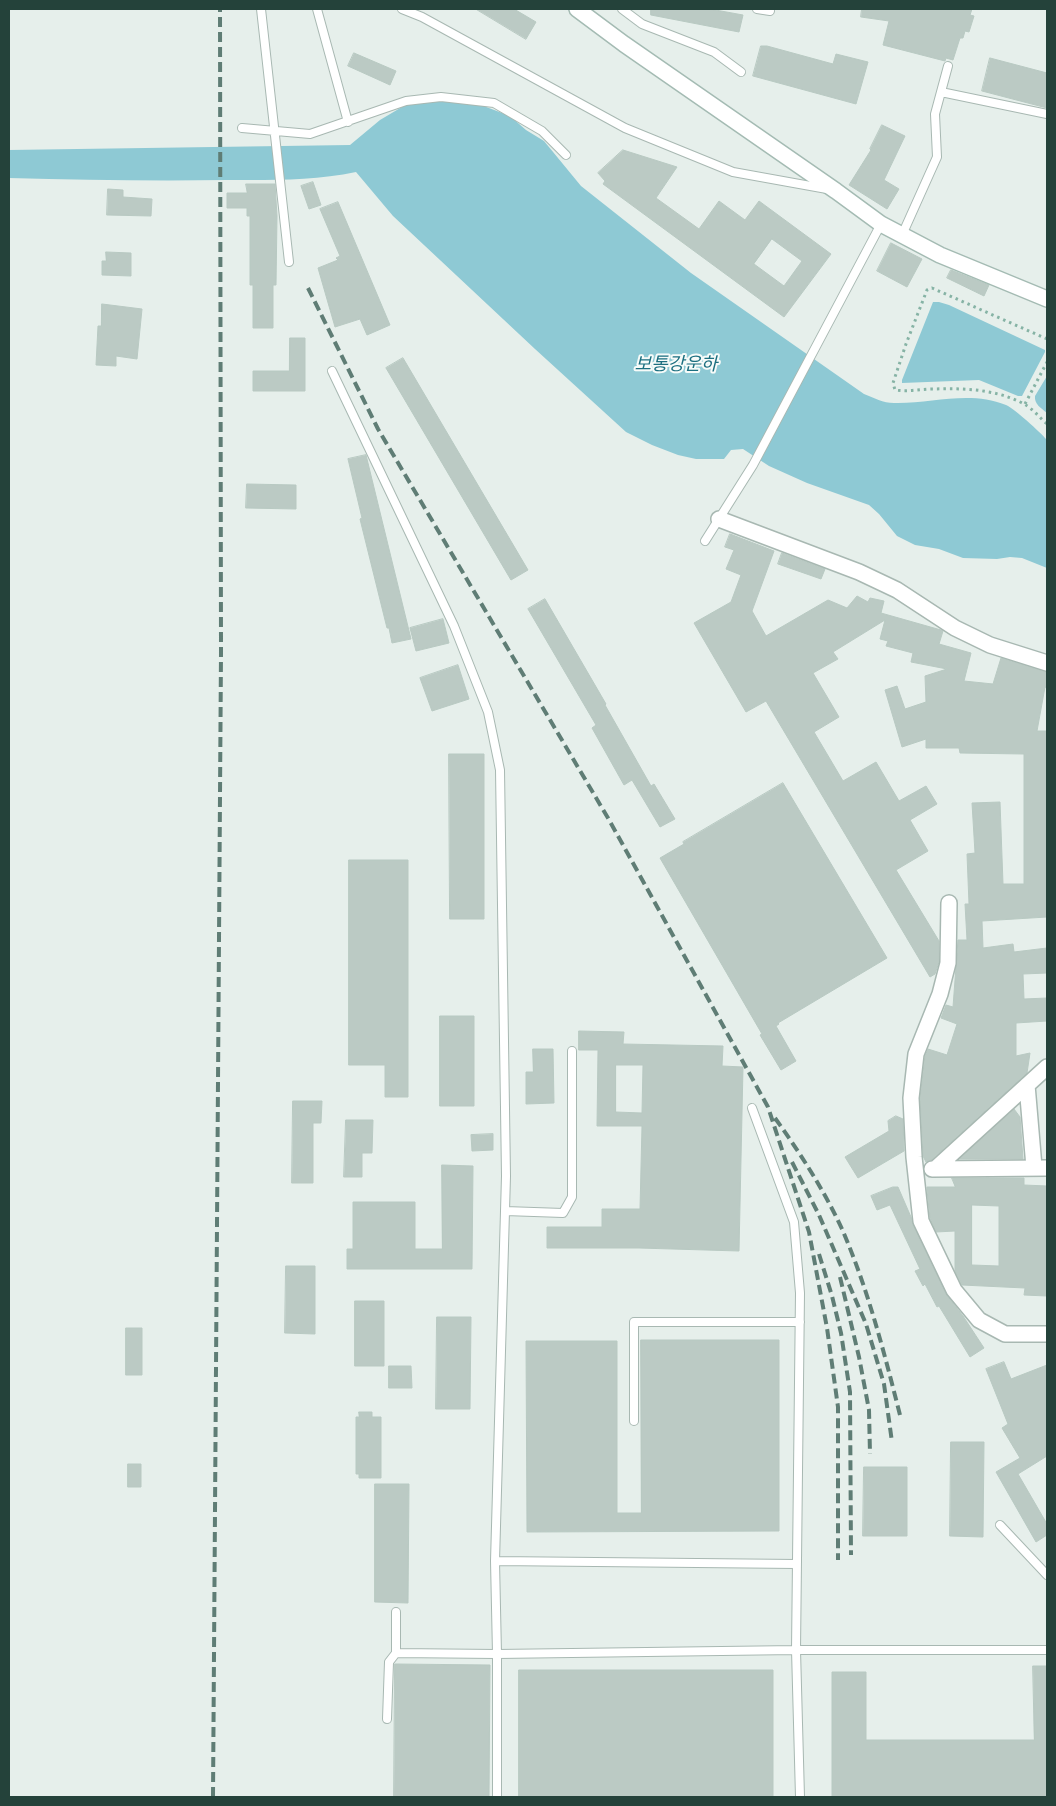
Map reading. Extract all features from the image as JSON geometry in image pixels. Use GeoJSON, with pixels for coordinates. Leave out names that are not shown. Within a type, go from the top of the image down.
{"type":"FeatureCollection","features":[{"type":"Feature","properties":{"kind":"street"},"geometry":{"type":"LineString","coordinates":[[577,9],[624,44],[836,190],[881,224],[940,254],[1047,299]]}},
{"type":"Feature","properties":{"kind":"street"},"geometry":{"type":"LineString","coordinates":[[719,519],[859,572],[897,590],[956,628],[990,645],[1047,663]]}},
{"type":"Feature","properties":{"kind":"street"},"geometry":{"type":"LineString","coordinates":[[949,902],[948,963],[940,994],[916,1054],[912,1098],[915,1169],[921,1221],[954,1290],[979,1320],[1005,1334],[1047,1334]]}},
{"type":"Feature","properties":{"kind":"street"},"geometry":{"type":"LineString","coordinates":[[935,1169],[1047,1067]]}},
{"type":"Feature","properties":{"kind":"street"},"geometry":{"type":"LineString","coordinates":[[915,1169],[1041,1168],[1027,1085]]}},
{"type":"Feature","properties":{"kind":"lane"},"geometry":{"type":"LineString","coordinates":[[261,9],[289,262]]}},
{"type":"Feature","properties":{"kind":"lane"},"geometry":{"type":"LineString","coordinates":[[318,9],[348,122]]}},
{"type":"Feature","properties":{"kind":"lane"},"geometry":{"type":"LineString","coordinates":[[622,9],[642,24],[714,52],[741,72]]}},
{"type":"Feature","properties":{"kind":"lane"},"geometry":{"type":"LineString","coordinates":[[757,9],[770,11]]}},
{"type":"Feature","properties":{"kind":"lane"},"geometry":{"type":"LineString","coordinates":[[407,10],[422,16],[625,128],[733,172],[836,190]]}},
{"type":"Feature","properties":{"kind":"lane"},"geometry":{"type":"LineString","coordinates":[[902,235],[937,157],[935,114],[948,66]]}},
{"type":"Feature","properties":{"kind":"lane"},"geometry":{"type":"LineString","coordinates":[[941,92],[1047,114]]}},
{"type":"Feature","properties":{"kind":"lane"},"geometry":{"type":"LineString","coordinates":[[242,128],[310,134],[406,101],[441,97],[494,103],[542,130],[566,155]]}},
{"type":"Feature","properties":{"kind":"lane"},"geometry":{"type":"LineString","coordinates":[[705,541],[754,465],[881,224]]}},
{"type":"Feature","properties":{"kind":"lane"},"geometry":{"type":"LineString","coordinates":[[332,371],[454,626],[488,712],[500,770],[506,1176],[495,1561],[497,1797]]}},
{"type":"Feature","properties":{"kind":"lane"},"geometry":{"type":"LineString","coordinates":[[504,1211],[563,1213],[572,1197],[572,1051]]}},
{"type":"Feature","properties":{"kind":"lane"},"geometry":{"type":"LineString","coordinates":[[752,1108],[794,1222],[800,1293],[796,1650],[800,1797]]}},
{"type":"Feature","properties":{"kind":"lane"},"geometry":{"type":"LineString","coordinates":[[634,1421],[634,1322],[800,1322]]}},
{"type":"Feature","properties":{"kind":"lane"},"geometry":{"type":"LineString","coordinates":[[1000,1525],[1047,1575]]}},
{"type":"Feature","properties":{"kind":"lane"},"geometry":{"type":"LineString","coordinates":[[495,1561],[797,1564]]}},
{"type":"Feature","properties":{"kind":"lane"},"geometry":{"type":"LineString","coordinates":[[387,1719],[389,1662],[396,1653],[396,1612]]}},
{"type":"Feature","properties":{"kind":"lane"},"geometry":{"type":"LineString","coordinates":[[396,1653],[1047,1650]]}},
{"type":"Feature","properties":{"kind":"path"},"geometry":{"type":"LineString","coordinates":[[1047,339],[932,288],[927,290],[893,383],[895,390],[903,392],[932,389],[977,389],[995,393],[1025,404],[1047,424]]}},
{"type":"Feature","properties":{"kind":"path"},"geometry":{"type":"LineString","coordinates":[[1025,404],[1047,362]]}},
{"type":"Feature","properties":{"kind":"water","name":"보통강운하"},"geometry":{"type":"Polygon","coordinates":[[[429,101],[455,101],[481,105],[510,116],[526,130],[544,141],[581,186],[691,273],[864,394],[890,403],[978,398],[1006,405],[1016,411],[1047,440],[1047,568],[1022,558],[963,558],[939,549],[915,545],[897,536],[869,505],[807,483],[769,466],[743,449],[731,450],[724,459],[696,459],[678,455],[652,445],[626,432],[393,216],[356,172],[324,177],[276,180],[9,178],[9,150],[350,145],[380,120],[407,104],[429,101]]]}},
{"type":"Feature","properties":{"kind":"water"},"geometry":{"type":"Polygon","coordinates":[[[933,302],[949,305],[1045,350],[1022,396],[979,380],[902,383],[933,302]]]}},
{"type":"Feature","properties":{"kind":"water"},"geometry":{"type":"Polygon","coordinates":[[[1047,376],[1047,413],[1038,406],[1035,396],[1047,376]]]}},
{"type":"Feature","properties":{"kind":"building"},"geometry":{"type":"Polygon","coordinates":[[[476,9],[514,9],[536,22],[526,39],[476,9]]]}},
{"type":"Feature","properties":{"kind":"building"},"geometry":{"type":"Polygon","coordinates":[[[651,9],[710,9],[743,15],[739,32],[651,15],[651,9]]]}},
{"type":"Feature","properties":{"kind":"building"},"geometry":{"type":"Polygon","coordinates":[[[862,9],[972,9],[970,15],[974,16],[969,32],[965,31],[963,38],[960,38],[953,60],[946,58],[945,61],[883,45],[889,21],[861,17],[862,9]]]}},
{"type":"Feature","properties":{"kind":"building"},"geometry":{"type":"Polygon","coordinates":[[[761,46],[833,64],[836,54],[868,62],[856,104],[753,76],[761,46]]]}},
{"type":"Feature","properties":{"kind":"building"},"geometry":{"type":"Polygon","coordinates":[[[354,53],[396,71],[390,85],[348,66],[354,53]]]}},
{"type":"Feature","properties":{"kind":"building"},"geometry":{"type":"Polygon","coordinates":[[[990,58],[1047,73],[1047,108],[982,91],[990,58]]]}},
{"type":"Feature","properties":{"kind":"building"},"geometry":{"type":"Polygon","coordinates":[[[882,125],[905,136],[884,180],[899,189],[887,209],[849,185],[871,150],[882,125]]]}},
{"type":"Feature","properties":{"kind":"building"},"geometry":{"type":"Polygon","coordinates":[[[623,150],[677,167],[656,198],[699,229],[719,201],[745,220],[759,201],[831,254],[784,317],[603,184],[605,181],[598,173],[623,150]],[[772,239],[754,264],[784,286],[802,261],[772,239]]]}},
{"type":"Feature","properties":{"kind":"building"},"geometry":{"type":"Polygon","coordinates":[[[313,182],[321,205],[309,209],[301,186],[313,182]]]}},
{"type":"Feature","properties":{"kind":"building"},"geometry":{"type":"Polygon","coordinates":[[[246,184],[275,184],[277,216],[276,285],[273,285],[273,328],[253,328],[253,285],[250,285],[250,216],[247,216],[247,208],[227,208],[227,193],[247,193],[246,184]]]}},
{"type":"Feature","properties":{"kind":"building"},"geometry":{"type":"Polygon","coordinates":[[[108,189],[123,190],[123,197],[152,199],[151,216],[107,215],[108,189]]]}},
{"type":"Feature","properties":{"kind":"building"},"geometry":{"type":"Polygon","coordinates":[[[338,202],[390,325],[367,335],[360,319],[335,327],[318,268],[338,260],[336,258],[340,256],[320,209],[338,202]]]}},
{"type":"Feature","properties":{"kind":"building"},"geometry":{"type":"Polygon","coordinates":[[[891,243],[922,259],[907,287],[877,271],[891,243]]]}},
{"type":"Feature","properties":{"kind":"building"},"geometry":{"type":"Polygon","coordinates":[[[106,252],[131,253],[131,276],[102,275],[102,261],[106,261],[106,252]]]}},
{"type":"Feature","properties":{"kind":"building"},"geometry":{"type":"Polygon","coordinates":[[[951,270],[989,285],[984,296],[947,278],[951,270]]]}},
{"type":"Feature","properties":{"kind":"building"},"geometry":{"type":"Polygon","coordinates":[[[102,304],[142,309],[137,359],[116,356],[116,366],[96,365],[98,326],[101,326],[102,304]]]}},
{"type":"Feature","properties":{"kind":"building"},"geometry":{"type":"Polygon","coordinates":[[[290,338],[305,338],[305,391],[253,391],[253,371],[289,371],[290,338]]]}},
{"type":"Feature","properties":{"kind":"building"},"geometry":{"type":"Polygon","coordinates":[[[403,358],[528,570],[511,580],[386,368],[403,358]]]}},
{"type":"Feature","properties":{"kind":"building"},"geometry":{"type":"Polygon","coordinates":[[[366,455],[411,639],[392,643],[360,519],[362,518],[348,459],[366,455]]]}},
{"type":"Feature","properties":{"kind":"building"},"geometry":{"type":"Polygon","coordinates":[[[247,484],[296,485],[296,509],[246,508],[247,484]]]}},
{"type":"Feature","properties":{"kind":"building"},"geometry":{"type":"Polygon","coordinates":[[[730,534],[774,551],[752,611],[766,636],[828,600],[847,608],[857,596],[868,602],[870,598],[884,601],[881,613],[941,630],[943,631],[939,644],[971,653],[964,681],[993,684],[1001,658],[1047,672],[1047,688],[1045,687],[1037,731],[1047,731],[1047,917],[982,921],[983,948],[1013,944],[1014,952],[1047,948],[1047,973],[1023,974],[1024,999],[1047,998],[1047,1021],[1016,1023],[1016,1056],[1030,1053],[1027,1073],[931,1160],[926,1162],[923,1156],[920,1098],[925,1056],[928,1049],[947,1055],[957,1024],[941,1018],[946,1005],[953,1007],[958,940],[967,940],[965,904],[969,904],[967,854],[975,853],[972,803],[1000,802],[1003,884],[1024,884],[1024,754],[960,753],[959,748],[926,748],[926,739],[902,747],[885,690],[897,686],[905,709],[926,702],[925,676],[947,669],[911,662],[913,653],[886,646],[888,641],[880,639],[885,620],[833,652],[838,659],[813,673],[839,717],[814,732],[843,781],[876,762],[899,801],[926,786],[937,804],[910,820],[928,851],[896,870],[939,941],[939,962],[935,974],[930,977],[766,701],[746,712],[694,623],[731,602],[741,575],[726,569],[734,550],[725,547],[730,534]]]}},
{"type":"Feature","properties":{"kind":"building"},"geometry":{"type":"Polygon","coordinates":[[[782,553],[825,569],[821,579],[778,564],[782,553]]]}},
{"type":"Feature","properties":{"kind":"building"},"geometry":{"type":"Polygon","coordinates":[[[545,599],[651,786],[654,784],[675,819],[660,827],[632,780],[624,785],[592,728],[596,725],[528,609],[545,599]]]}},
{"type":"Feature","properties":{"kind":"building"},"geometry":{"type":"Polygon","coordinates":[[[443,619],[449,643],[416,651],[410,628],[443,619]]]}},
{"type":"Feature","properties":{"kind":"building"},"geometry":{"type":"Polygon","coordinates":[[[458,665],[469,699],[432,711],[420,678],[458,665]]]}},
{"type":"Feature","properties":{"kind":"building"},"geometry":{"type":"Polygon","coordinates":[[[449,754],[484,754],[484,919],[450,919],[449,754]]]}},
{"type":"Feature","properties":{"kind":"building"},"geometry":{"type":"Polygon","coordinates":[[[783,783],[887,958],[778,1023],[776,1026],[796,1061],[781,1070],[660,858],[684,844],[683,842],[783,783]]]}},
{"type":"Feature","properties":{"kind":"building"},"geometry":{"type":"Polygon","coordinates":[[[349,860],[408,860],[408,1097],[385,1097],[385,1065],[349,1065],[349,860]]]}},
{"type":"Feature","properties":{"kind":"building"},"geometry":{"type":"Polygon","coordinates":[[[440,1016],[474,1016],[474,1106],[440,1106],[440,1016]]]}},
{"type":"Feature","properties":{"kind":"building"},"geometry":{"type":"Polygon","coordinates":[[[579,1031],[624,1032],[623,1044],[723,1046],[722,1066],[743,1067],[739,1251],[547,1248],[547,1227],[602,1227],[602,1209],[640,1209],[642,1126],[597,1126],[598,1050],[579,1050],[579,1031]],[[616,1065],[616,1112],[642,1113],[643,1065],[616,1065]]]}},
{"type":"Feature","properties":{"kind":"building"},"geometry":{"type":"Polygon","coordinates":[[[533,1049],[553,1049],[554,1103],[526,1104],[526,1072],[533,1072],[533,1049]]]}},
{"type":"Feature","properties":{"kind":"building"},"geometry":{"type":"Polygon","coordinates":[[[293,1101],[322,1101],[321,1123],[313,1123],[313,1183],[292,1183],[293,1101]]]}},
{"type":"Feature","properties":{"kind":"building"},"geometry":{"type":"Polygon","coordinates":[[[1014,1109],[1020,1117],[1023,1159],[959,1159],[1014,1109]]]}},
{"type":"Feature","properties":{"kind":"building"},"geometry":{"type":"Polygon","coordinates":[[[896,1116],[903,1119],[904,1151],[858,1178],[845,1157],[889,1131],[888,1121],[896,1116]]]}},
{"type":"Feature","properties":{"kind":"building"},"geometry":{"type":"Polygon","coordinates":[[[346,1120],[373,1120],[372,1153],[362,1153],[362,1177],[344,1177],[346,1120]]]}},
{"type":"Feature","properties":{"kind":"building"},"geometry":{"type":"Polygon","coordinates":[[[493,1134],[493,1150],[472,1151],[471,1135],[493,1134]]]}},
{"type":"Feature","properties":{"kind":"building"},"geometry":{"type":"Polygon","coordinates":[[[442,1165],[473,1166],[472,1269],[347,1269],[347,1249],[353,1249],[353,1202],[415,1202],[415,1249],[442,1249],[442,1165]]]}},
{"type":"Feature","properties":{"kind":"building"},"geometry":{"type":"Polygon","coordinates":[[[952,1178],[1024,1178],[1024,1185],[1047,1186],[1047,1296],[1024,1295],[1025,1288],[962,1285],[955,1271],[955,1231],[936,1232],[930,1218],[927,1190],[927,1187],[955,1187],[952,1178]],[[972,1205],[972,1265],[999,1266],[999,1206],[972,1205]]]}},
{"type":"Feature","properties":{"kind":"building"},"geometry":{"type":"Polygon","coordinates":[[[893,1187],[898,1187],[913,1225],[946,1294],[984,1348],[970,1357],[915,1271],[920,1269],[890,1205],[877,1210],[871,1196],[893,1187]]]}},
{"type":"Feature","properties":{"kind":"building"},"geometry":{"type":"Polygon","coordinates":[[[286,1266],[315,1266],[315,1334],[285,1333],[286,1266]]]}},
{"type":"Feature","properties":{"kind":"building"},"geometry":{"type":"Polygon","coordinates":[[[355,1301],[384,1301],[384,1366],[355,1366],[355,1301]]]}},
{"type":"Feature","properties":{"kind":"building"},"geometry":{"type":"Polygon","coordinates":[[[437,1317],[471,1317],[470,1409],[436,1409],[437,1317]]]}},
{"type":"Feature","properties":{"kind":"building"},"geometry":{"type":"Polygon","coordinates":[[[126,1328],[142,1328],[142,1375],[126,1375],[126,1328]]]}},
{"type":"Feature","properties":{"kind":"building"},"geometry":{"type":"Polygon","coordinates":[[[641,1340],[779,1340],[779,1531],[527,1532],[526,1341],[617,1341],[617,1513],[641,1513],[641,1340]]]}},
{"type":"Feature","properties":{"kind":"building"},"geometry":{"type":"Polygon","coordinates":[[[1004,1362],[1011,1379],[1047,1365],[1047,1456],[1018,1474],[1047,1524],[1047,1535],[1036,1542],[996,1472],[1020,1458],[1002,1428],[1008,1424],[986,1369],[1004,1362]]]}},
{"type":"Feature","properties":{"kind":"building"},"geometry":{"type":"Polygon","coordinates":[[[389,1366],[411,1366],[412,1388],[389,1388],[389,1366]]]}},
{"type":"Feature","properties":{"kind":"building"},"geometry":{"type":"Polygon","coordinates":[[[359,1412],[372,1412],[372,1417],[381,1417],[381,1478],[359,1478],[359,1474],[356,1474],[356,1417],[359,1417],[359,1412]]]}},
{"type":"Feature","properties":{"kind":"building"},"geometry":{"type":"Polygon","coordinates":[[[951,1442],[984,1442],[983,1537],[950,1536],[951,1442]]]}},
{"type":"Feature","properties":{"kind":"building"},"geometry":{"type":"Polygon","coordinates":[[[128,1464],[141,1464],[141,1487],[128,1487],[128,1464]]]}},
{"type":"Feature","properties":{"kind":"building"},"geometry":{"type":"Polygon","coordinates":[[[864,1467],[907,1467],[907,1536],[863,1536],[864,1467]]]}},
{"type":"Feature","properties":{"kind":"building"},"geometry":{"type":"Polygon","coordinates":[[[375,1484],[409,1484],[408,1603],[375,1602],[375,1484]]]}},
{"type":"Feature","properties":{"kind":"building"},"geometry":{"type":"Polygon","coordinates":[[[395,1664],[490,1665],[489,1797],[394,1797],[395,1664]]]}},
{"type":"Feature","properties":{"kind":"building"},"geometry":{"type":"Polygon","coordinates":[[[1033,1666],[1047,1666],[1047,1797],[832,1797],[832,1672],[866,1672],[866,1740],[1034,1740],[1033,1666]]]}},
{"type":"Feature","properties":{"kind":"building"},"geometry":{"type":"Polygon","coordinates":[[[519,1670],[773,1670],[773,1797],[519,1797],[519,1670]]]}},
{"type":"Feature","properties":{"kind":"railway"},"geometry":{"type":"LineString","coordinates":[[213,1797],[221,653],[220,9]]}},
{"type":"Feature","properties":{"kind":"railway"},"geometry":{"type":"LineString","coordinates":[[308,288],[378,429],[608,818],[768,1107],[809,1232],[827,1328],[838,1407],[838,1560]]}},
{"type":"Feature","properties":{"kind":"railway"},"geometry":{"type":"LineString","coordinates":[[775,1118],[811,1172],[842,1229],[868,1298],[900,1415]]}},
{"type":"Feature","properties":{"kind":"railway"},"geometry":{"type":"LineString","coordinates":[[792,1162],[819,1215],[866,1324],[884,1384],[892,1442]]}},
{"type":"Feature","properties":{"kind":"railway"},"geometry":{"type":"LineString","coordinates":[[819,1254],[841,1333],[850,1392],[851,1555]]}},
{"type":"Feature","properties":{"kind":"railway"},"geometry":{"type":"LineString","coordinates":[[840,1277],[859,1357],[869,1410],[870,1454]]}}]}
